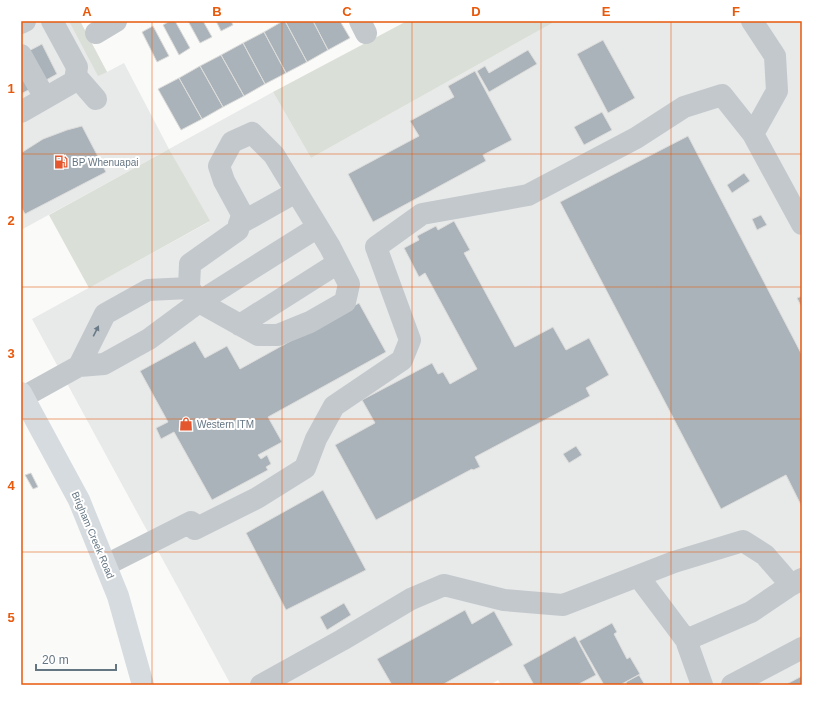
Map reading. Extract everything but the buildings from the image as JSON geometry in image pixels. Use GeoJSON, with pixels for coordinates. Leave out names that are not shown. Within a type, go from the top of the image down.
{"type":"FeatureCollection","features":[{"type":"Feature","properties":{"kind":"main road","name":"Brigham Creek Road"},"geometry":{"type":"LineString","coordinates":[[22,395],[79,500],[118,596],[143,685]]}},
{"type":"Feature","properties":{"kind":"street"},"geometry":{"type":"LineString","coordinates":[[21,23],[25,21]]}},
{"type":"Feature","properties":{"kind":"street"},"geometry":{"type":"LineString","coordinates":[[22,108],[45,98],[75,81],[77,67],[52,21]]}},
{"type":"Feature","properties":{"kind":"street"},"geometry":{"type":"LineString","coordinates":[[96,33],[116,21]]}},
{"type":"Feature","properties":{"kind":"street"},"geometry":{"type":"LineString","coordinates":[[752,21],[775,56],[777,91],[753,134]]}},
{"type":"Feature","properties":{"kind":"street"},"geometry":{"type":"LineString","coordinates":[[21,55],[45,98]]}},
{"type":"Feature","properties":{"kind":"street"},"geometry":{"type":"LineString","coordinates":[[76,76],[96,99]]}},
{"type":"Feature","properties":{"kind":"street"},"geometry":{"type":"LineString","coordinates":[[106,566],[193,525],[257,498],[305,468],[316,439],[334,406],[402,360],[410,340],[376,247],[422,214],[528,195],[636,138],[684,107],[722,95],[753,134],[799,212]]}},
{"type":"Feature","properties":{"kind":"street"},"geometry":{"type":"LineString","coordinates":[[22,395],[78,366],[105,314],[148,290],[194,295],[258,335],[278,335],[310,322],[345,302],[349,284],[338,263],[274,155],[252,133],[232,142],[219,166],[224,181],[242,214],[238,230],[190,264],[194,295]]}},
{"type":"Feature","properties":{"kind":"street"},"geometry":{"type":"LineString","coordinates":[[239,224],[296,192]]}},
{"type":"Feature","properties":{"kind":"street"},"geometry":{"type":"LineString","coordinates":[[78,366],[107,371],[149,339],[194,295],[318,227]]}},
{"type":"Feature","properties":{"kind":"street"},"geometry":{"type":"LineString","coordinates":[[240,325],[338,263]]}},
{"type":"Feature","properties":{"kind":"street"},"geometry":{"type":"LineString","coordinates":[[261,685],[342,640],[411,599],[444,585],[504,600],[563,605],[674,562],[743,541],[765,555],[796,582],[752,612],[686,640]]}},
{"type":"Feature","properties":{"kind":"street"},"geometry":{"type":"LineString","coordinates":[[638,576],[686,640],[702,685]]}},
{"type":"Feature","properties":{"kind":"street"},"geometry":{"type":"LineString","coordinates":[[732,685],[802,648]]}},
{"type":"Feature","properties":{"kind":"shaded area"},"geometry":{"type":"Polygon","coordinates":[[[21,21],[80,21],[107,72],[124,63],[169,149],[21,230],[21,21]]]}},
{"type":"Feature","properties":{"kind":"shaded area"},"geometry":{"type":"Polygon","coordinates":[[[69,21],[80,21],[107,72],[98,76],[69,21]]]}},
{"type":"Feature","properties":{"kind":"shaded area"},"geometry":{"type":"Polygon","coordinates":[[[407,21],[556,21],[311,158],[273,92],[407,21]]]}},
{"type":"Feature","properties":{"kind":"shaded area"},"geometry":{"type":"Polygon","coordinates":[[[556,21],[802,21],[802,685],[501,685],[498,680],[490,685],[231,685],[32,319],[209,222],[169,149],[273,92],[311,158],[556,21]]]}},
{"type":"Feature","properties":{"kind":"shaded area"},"geometry":{"type":"Polygon","coordinates":[[[169,149],[210,221],[89,288],[49,215],[169,149]]]}},
{"type":"Feature","properties":{"kind":"place","name":"BP Whenuapai"},"geometry":{"type":"Point","coordinates":[61,162]}},
{"type":"Feature","properties":{"kind":"place","name":"Western ITM"},"geometry":{"type":"Point","coordinates":[186,424]}}]}
